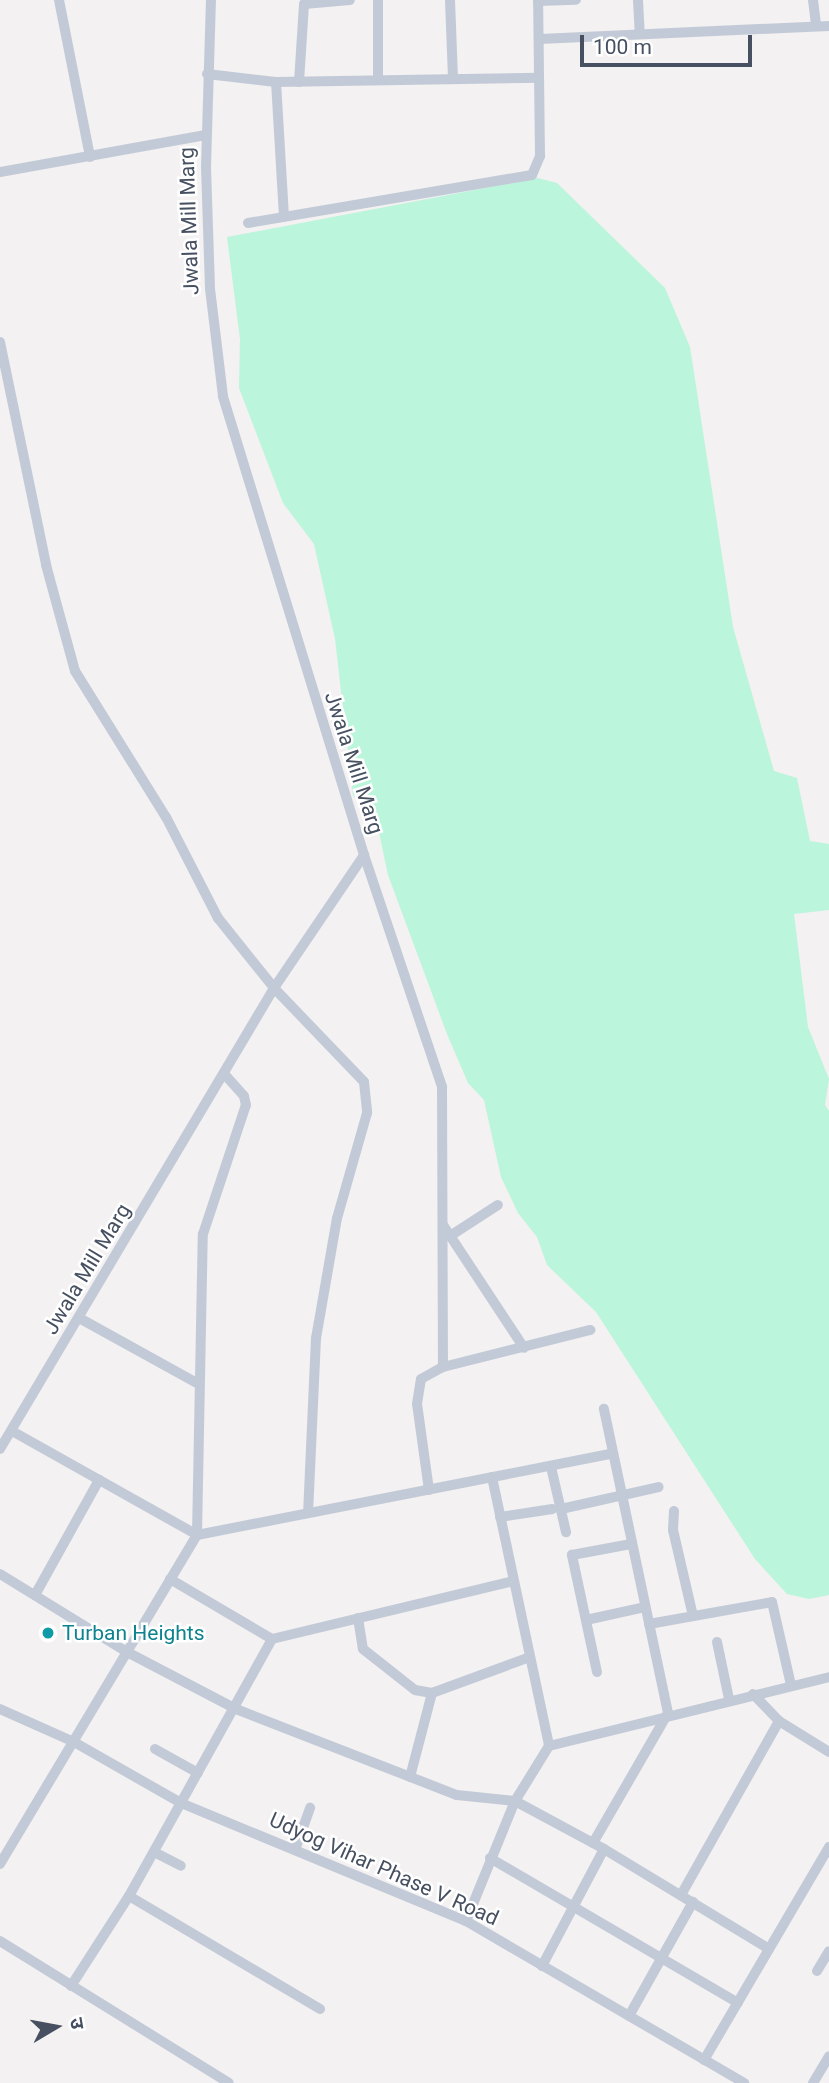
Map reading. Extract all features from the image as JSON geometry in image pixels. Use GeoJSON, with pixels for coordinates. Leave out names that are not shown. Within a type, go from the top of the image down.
{"type":"FeatureCollection","features":[{"type":"Feature","properties":{"kind":"street"},"geometry":{"type":"LineString","coordinates":[[58,0],[90,157]]}},
{"type":"Feature","properties":{"kind":"street","name":"Jwala Mill Marg"},"geometry":{"type":"LineString","coordinates":[[0,1449],[80,1319],[274,988],[364,855],[223,396],[210,288],[206,135],[211,0]]}},
{"type":"Feature","properties":{"kind":"street"},"geometry":{"type":"LineString","coordinates":[[299,82],[305,2],[350,0]]}},
{"type":"Feature","properties":{"kind":"street"},"geometry":{"type":"LineString","coordinates":[[378,0],[378,79]]}},
{"type":"Feature","properties":{"kind":"street"},"geometry":{"type":"LineString","coordinates":[[450,0],[453,78]]}},
{"type":"Feature","properties":{"kind":"street"},"geometry":{"type":"LineString","coordinates":[[248,223],[532,175],[540,164],[538,1],[576,0]]}},
{"type":"Feature","properties":{"kind":"street"},"geometry":{"type":"LineString","coordinates":[[638,0],[640,33]]}},
{"type":"Feature","properties":{"kind":"street"},"geometry":{"type":"LineString","coordinates":[[813,0],[816,26]]}},
{"type":"Feature","properties":{"kind":"street"},"geometry":{"type":"LineString","coordinates":[[540,39],[829,26]]}},
{"type":"Feature","properties":{"kind":"street"},"geometry":{"type":"LineString","coordinates":[[207,74],[276,82],[539,78]]}},
{"type":"Feature","properties":{"kind":"street"},"geometry":{"type":"LineString","coordinates":[[276,82],[284,217]]}},
{"type":"Feature","properties":{"kind":"street"},"geometry":{"type":"LineString","coordinates":[[0,172],[206,135]]}},
{"type":"Feature","properties":{"kind":"street"},"geometry":{"type":"LineString","coordinates":[[0,342],[48,576],[75,671],[161,808],[218,918],[274,988],[356,1068],[368,1097],[337,1218],[316,1338],[308,1513]]}},
{"type":"Feature","properties":{"kind":"street"},"geometry":{"type":"LineString","coordinates":[[364,855],[442,1087],[443,1367]]}},
{"type":"Feature","properties":{"kind":"street"},"geometry":{"type":"LineString","coordinates":[[0,1864],[197,1535],[197,1383],[203,1234],[246,1105],[244,1096],[224,1074]]}},
{"type":"Feature","properties":{"kind":"street"},"geometry":{"type":"LineString","coordinates":[[450,1236],[498,1205]]}},
{"type":"Feature","properties":{"kind":"street"},"geometry":{"type":"LineString","coordinates":[[441,1223],[524,1348]]}},
{"type":"Feature","properties":{"kind":"street"},"geometry":{"type":"LineString","coordinates":[[80,1319],[197,1383]]}},
{"type":"Feature","properties":{"kind":"street"},"geometry":{"type":"LineString","coordinates":[[429,1490],[417,1391],[421,1379],[443,1367],[590,1330]]}},
{"type":"Feature","properties":{"kind":"street"},"geometry":{"type":"LineString","coordinates":[[542,1966],[573,1908],[599,1846],[668,1713],[611,1454],[604,1409]]}},
{"type":"Feature","properties":{"kind":"street"},"geometry":{"type":"LineString","coordinates":[[12,1431],[197,1535],[611,1454]]}},
{"type":"Feature","properties":{"kind":"street"},"geometry":{"type":"LineString","coordinates":[[551,1467],[556,1509],[566,1532]]}},
{"type":"Feature","properties":{"kind":"street"},"geometry":{"type":"LineString","coordinates":[[466,1921],[515,1801],[549,1745],[492,1477]]}},
{"type":"Feature","properties":{"kind":"street"},"geometry":{"type":"LineString","coordinates":[[35,1595],[99,1480]]}},
{"type":"Feature","properties":{"kind":"street"},"geometry":{"type":"LineString","coordinates":[[500,1517],[556,1509],[659,1488]]}},
{"type":"Feature","properties":{"kind":"street"},"geometry":{"type":"LineString","coordinates":[[674,1511],[673,1530],[693,1616]]}},
{"type":"Feature","properties":{"kind":"street"},"geometry":{"type":"LineString","coordinates":[[597,1672],[572,1555],[631,1544]]}},
{"type":"Feature","properties":{"kind":"street"},"geometry":{"type":"LineString","coordinates":[[0,1574],[127,1653],[236,1709],[457,1795],[515,1801],[599,1846],[769,1949]]}},
{"type":"Feature","properties":{"kind":"street"},"geometry":{"type":"LineString","coordinates":[[170,1579],[272,1639],[513,1581]]}},
{"type":"Feature","properties":{"kind":"street"},"geometry":{"type":"LineString","coordinates":[[649,1624],[772,1602],[791,1685]]}},
{"type":"Feature","properties":{"kind":"street"},"geometry":{"type":"LineString","coordinates":[[586,1620],[645,1607]]}},
{"type":"Feature","properties":{"kind":"street"},"geometry":{"type":"LineString","coordinates":[[358,1618],[360,1641],[372,1658],[402,1682],[432,1693],[530,1657]]}},
{"type":"Feature","properties":{"kind":"street"},"geometry":{"type":"LineString","coordinates":[[71,1986],[129,1896],[236,1709],[272,1639]]}},
{"type":"Feature","properties":{"kind":"street"},"geometry":{"type":"LineString","coordinates":[[717,1642],[729,1699]]}},
{"type":"Feature","properties":{"kind":"street"},"geometry":{"type":"LineString","coordinates":[[549,1745],[668,1713],[829,1677]]}},
{"type":"Feature","properties":{"kind":"street"},"geometry":{"type":"LineString","coordinates":[[410,1777],[432,1693]]}},
{"type":"Feature","properties":{"kind":"street"},"geometry":{"type":"LineString","coordinates":[[753,1694],[779,1721],[829,1752]]}},
{"type":"Feature","properties":{"kind":"street","name":"Udyog Vihar Phase V Road"},"geometry":{"type":"LineString","coordinates":[[0,1709],[74,1742],[181,1802],[466,1921],[744,2083]]}},
{"type":"Feature","properties":{"kind":"street"},"geometry":{"type":"LineString","coordinates":[[681,1895],[779,1721]]}},
{"type":"Feature","properties":{"kind":"street"},"geometry":{"type":"LineString","coordinates":[[155,1749],[198,1773]]}},
{"type":"Feature","properties":{"kind":"street"},"geometry":{"type":"LineString","coordinates":[[295,1850],[310,1808]]}},
{"type":"Feature","properties":{"kind":"street"},"geometry":{"type":"LineString","coordinates":[[704,2060],[829,1847]]}},
{"type":"Feature","properties":{"kind":"street"},"geometry":{"type":"LineString","coordinates":[[154,1852],[181,1867]]}},
{"type":"Feature","properties":{"kind":"street"},"geometry":{"type":"LineString","coordinates":[[490,1858],[738,2003]]}},
{"type":"Feature","properties":{"kind":"street"},"geometry":{"type":"LineString","coordinates":[[129,1896],[320,2009]]}},
{"type":"Feature","properties":{"kind":"street"},"geometry":{"type":"LineString","coordinates":[[629,2016],[693,1902]]}},
{"type":"Feature","properties":{"kind":"street"},"geometry":{"type":"LineString","coordinates":[[0,1941],[229,2083]]}},
{"type":"Feature","properties":{"kind":"street"},"geometry":{"type":"LineString","coordinates":[[817,1971],[829,1951]]}},
{"type":"Feature","properties":{"kind":"street"},"geometry":{"type":"LineString","coordinates":[[813,2083],[829,2056]]}},
{"type":"Feature","properties":{"kind":"green space"},"geometry":{"type":"Polygon","coordinates":[[[538,178],[557,183],[665,288],[690,347],[733,627],[774,771],[797,778],[810,841],[829,844],[829,910],[794,914],[808,1027],[829,1079],[825,1105],[829,1111],[829,1595],[809,1599],[787,1594],[755,1559],[596,1312],[547,1265],[537,1237],[518,1213],[501,1177],[484,1100],[468,1083],[447,1034],[388,875],[377,823],[353,795],[335,639],[314,544],[283,503],[239,388],[240,339],[227,237],[538,178]]]}},
{"type":"Feature","properties":{"kind":"place","name":"Turban Heights"},"geometry":{"type":"Point","coordinates":[48,1633]}}]}
